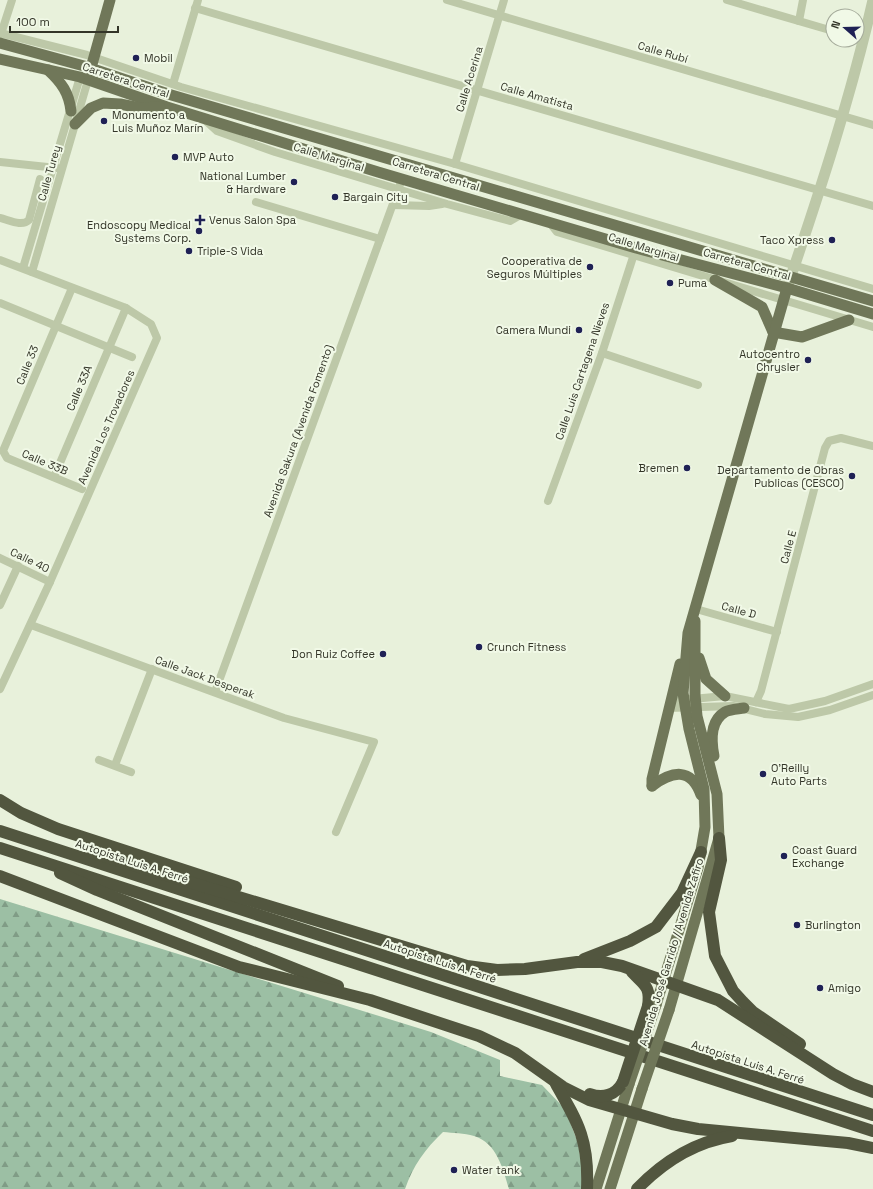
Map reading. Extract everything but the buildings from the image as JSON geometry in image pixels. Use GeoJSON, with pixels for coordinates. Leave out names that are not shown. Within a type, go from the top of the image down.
{"type":"FeatureCollection","features":[{"type":"Feature","properties":{"kind":"highway"},"geometry":{"type":"LineString","coordinates":[[0,800],[21,813],[58,829],[338,921],[388,941]]}},
{"type":"Feature","properties":{"kind":"highway","name":"Autopista Luis A. Ferré"},"geometry":{"type":"LineString","coordinates":[[0,831],[873,1115]]}},
{"type":"Feature","properties":{"kind":"highway"},"geometry":{"type":"LineString","coordinates":[[22,838],[60,843],[467,966],[497,970],[526,969],[577,962],[602,962],[627,967],[718,1000],[833,1074],[852,1084],[873,1092]]}},
{"type":"Feature","properties":{"kind":"highway"},"geometry":{"type":"LineString","coordinates":[[719,838],[721,860],[711,896],[709,925],[715,956],[733,991],[753,1012],[873,1092]]}},
{"type":"Feature","properties":{"kind":"highway"},"geometry":{"type":"LineString","coordinates":[[0,848],[873,1131]]}},
{"type":"Feature","properties":{"kind":"highway"},"geometry":{"type":"LineString","coordinates":[[577,962],[630,941],[656,927],[682,893],[701,852]]}},
{"type":"Feature","properties":{"kind":"highway"},"geometry":{"type":"LineString","coordinates":[[43,862],[72,880],[370,1000]]}},
{"type":"Feature","properties":{"kind":"highway"},"geometry":{"type":"LineString","coordinates":[[0,876],[239,967],[370,1000],[462,1029],[497,1043],[515,1053],[572,1093],[620,1110],[672,1124],[745,1134],[848,1143],[873,1148]]}},
{"type":"Feature","properties":{"kind":"highway"},"geometry":{"type":"LineString","coordinates":[[555,1081],[595,1096],[604,1096],[619,1089],[626,1083],[652,1005],[648,988],[627,967]]}},
{"type":"Feature","properties":{"kind":"highway"},"geometry":{"type":"LineString","coordinates":[[555,1081],[573,1112],[584,1140],[587,1189]]}},
{"type":"Feature","properties":{"kind":"highway"},"geometry":{"type":"LineString","coordinates":[[638,1189],[664,1165],[682,1154],[709,1141],[745,1134]]}},
{"type":"Feature","properties":{"kind":"main road"},"geometry":{"type":"LineString","coordinates":[[89,62],[103,0]]}},
{"type":"Feature","properties":{"kind":"main road"},"geometry":{"type":"LineString","coordinates":[[84,79],[110,0]]}},
{"type":"Feature","properties":{"kind":"main road","name":"Carretera Central"},"geometry":{"type":"LineString","coordinates":[[0,37],[89,62],[203,104],[469,184],[873,302]]}},
{"type":"Feature","properties":{"kind":"main road","name":"Carretera Central"},"geometry":{"type":"LineString","coordinates":[[0,59],[84,79],[400,184],[522,214],[634,252],[787,288],[873,314]]}},
{"type":"Feature","properties":{"kind":"main road"},"geometry":{"type":"LineString","coordinates":[[48,70],[60,81],[66,91],[71,111]]}},
{"type":"Feature","properties":{"kind":"main road"},"geometry":{"type":"LineString","coordinates":[[75,124],[91,108],[103,103],[120,104],[140,108],[167,107]]}},
{"type":"Feature","properties":{"kind":"main road"},"geometry":{"type":"LineString","coordinates":[[350,148],[366,160],[388,167],[400,184],[424,177],[443,183],[469,184]]}},
{"type":"Feature","properties":{"kind":"main road"},"geometry":{"type":"LineString","coordinates":[[634,252],[640,241],[682,253],[701,251]]}},
{"type":"Feature","properties":{"kind":"main road"},"geometry":{"type":"LineString","coordinates":[[715,280],[762,307],[773,332],[802,337],[849,320]]}},
{"type":"Feature","properties":{"kind":"main road","name":"Avenida José Garrido / Avenida Zafiro"},"geometry":{"type":"LineString","coordinates":[[652,1005],[663,980],[698,868],[705,827],[704,789],[684,703],[695,613],[773,332],[787,288]]}},
{"type":"Feature","properties":{"kind":"main road"},"geometry":{"type":"LineString","coordinates":[[691,641],[706,679],[725,696]]}},
{"type":"Feature","properties":{"kind":"main road"},"geometry":{"type":"LineString","coordinates":[[691,641],[670,704],[652,786],[673,774],[684,775],[691,778],[697,784],[704,802]]}},
{"type":"Feature","properties":{"kind":"main road","name":"Avenida José Garrido / Avenida Zafiro"},"geometry":{"type":"LineString","coordinates":[[610,1189],[669,1010],[719,838],[717,794],[696,703],[691,641]]}},
{"type":"Feature","properties":{"kind":"main road"},"geometry":{"type":"LineString","coordinates":[[717,794],[717,766],[712,737],[714,727],[724,712],[744,708]]}},
{"type":"Feature","properties":{"kind":"main road"},"geometry":{"type":"LineString","coordinates":[[596,1189],[620,1110],[626,1083]]}},
{"type":"Feature","properties":{"kind":"street"},"geometry":{"type":"LineString","coordinates":[[0,37],[12,0]]}},
{"type":"Feature","properties":{"kind":"street","name":"Calle Rubí"},"geometry":{"type":"LineString","coordinates":[[447,0],[873,125]]}},
{"type":"Feature","properties":{"kind":"street","name":"Calle Acerina"},"geometry":{"type":"LineString","coordinates":[[455,164],[504,0]]}},
{"type":"Feature","properties":{"kind":"street"},"geometry":{"type":"LineString","coordinates":[[799,21],[803,0]]}},
{"type":"Feature","properties":{"kind":"street"},"geometry":{"type":"LineString","coordinates":[[865,23],[873,0]]}},
{"type":"Feature","properties":{"kind":"street"},"geometry":{"type":"LineString","coordinates":[[732,1],[825,29]]}},
{"type":"Feature","properties":{"kind":"street"},"geometry":{"type":"LineString","coordinates":[[177,85],[196,4]]}},
{"type":"Feature","properties":{"kind":"street","name":"Calle Amatista"},"geometry":{"type":"LineString","coordinates":[[196,4],[477,90],[873,206]]}},
{"type":"Feature","properties":{"kind":"street"},"geometry":{"type":"LineString","coordinates":[[787,288],[820,191],[842,116],[858,48]]}},
{"type":"Feature","properties":{"kind":"street"},"geometry":{"type":"LineString","coordinates":[[89,62],[177,85],[455,164],[873,289]]}},
{"type":"Feature","properties":{"kind":"street","name":"Calle Turey"},"geometry":{"type":"LineString","coordinates":[[23,268],[71,111],[84,79]]}},
{"type":"Feature","properties":{"kind":"street","name":"Calle Turey"},"geometry":{"type":"LineString","coordinates":[[32,272],[75,124],[84,79]]}},
{"type":"Feature","properties":{"kind":"street"},"geometry":{"type":"LineString","coordinates":[[177,85],[203,104]]}},
{"type":"Feature","properties":{"kind":"street"},"geometry":{"type":"LineString","coordinates":[[0,162],[62,169]]}},
{"type":"Feature","properties":{"kind":"street"},"geometry":{"type":"LineString","coordinates":[[0,218],[22,224],[29,220],[40,179]]}},
{"type":"Feature","properties":{"kind":"street"},"geometry":{"type":"LineString","coordinates":[[400,184],[447,204],[510,221],[522,214]]}},
{"type":"Feature","properties":{"kind":"street","name":"Avenida Sakura (Avenida Fomento)"},"geometry":{"type":"LineString","coordinates":[[215,692],[400,184]]}},
{"type":"Feature","properties":{"kind":"street"},"geometry":{"type":"LineString","coordinates":[[256,202],[380,239]]}},
{"type":"Feature","properties":{"kind":"street"},"geometry":{"type":"LineString","coordinates":[[393,205],[429,206],[447,204]]}},
{"type":"Feature","properties":{"kind":"street","name":"Calle Marginal"},"geometry":{"type":"LineString","coordinates":[[634,252],[715,280],[873,327]]}},
{"type":"Feature","properties":{"kind":"street","name":"Calle Luis Cartagena Nieves"},"geometry":{"type":"LineString","coordinates":[[548,501],[602,353],[634,252]]}},
{"type":"Feature","properties":{"kind":"street","name":"Avenida Los Trovadores"},"geometry":{"type":"LineString","coordinates":[[0,260],[126,308],[151,324],[157,338],[31,625],[0,689]]}},
{"type":"Feature","properties":{"kind":"street","name":"Calle 33"},"geometry":{"type":"LineString","coordinates":[[3,451],[55,325],[72,288]]}},
{"type":"Feature","properties":{"kind":"street"},"geometry":{"type":"LineString","coordinates":[[0,304],[132,357]]}},
{"type":"Feature","properties":{"kind":"street","name":"Calle 33A"},"geometry":{"type":"LineString","coordinates":[[54,477],[108,347],[126,308]]}},
{"type":"Feature","properties":{"kind":"street"},"geometry":{"type":"LineString","coordinates":[[602,353],[698,384]]}},
{"type":"Feature","properties":{"kind":"street","name":"Calle E"},"geometry":{"type":"LineString","coordinates":[[756,702],[761,691],[828,441],[841,438],[873,446]]}},
{"type":"Feature","properties":{"kind":"street","name":"Calle 33B"},"geometry":{"type":"LineString","coordinates":[[3,451],[7,458],[82,489]]}},
{"type":"Feature","properties":{"kind":"street","name":"Calle 40"},"geometry":{"type":"LineString","coordinates":[[0,558],[50,582]]}},
{"type":"Feature","properties":{"kind":"street"},"geometry":{"type":"LineString","coordinates":[[0,605],[18,566]]}},
{"type":"Feature","properties":{"kind":"street","name":"Calle D"},"geometry":{"type":"LineString","coordinates":[[695,613],[777,632]]}},
{"type":"Feature","properties":{"kind":"street","name":"Calle Jack Desperak"},"geometry":{"type":"LineString","coordinates":[[31,625],[284,718],[374,742],[336,832]]}},
{"type":"Feature","properties":{"kind":"street"},"geometry":{"type":"LineString","coordinates":[[115,765],[152,669]]}},
{"type":"Feature","properties":{"kind":"street"},"geometry":{"type":"LineString","coordinates":[[696,703],[725,696],[789,708],[825,701],[873,684]]}},
{"type":"Feature","properties":{"kind":"street"},"geometry":{"type":"LineString","coordinates":[[670,704],[696,703],[723,705],[744,708],[765,714],[798,717],[830,710],[873,695]]}},
{"type":"Feature","properties":{"kind":"street"},"geometry":{"type":"LineString","coordinates":[[99,760],[131,772]]}},
{"type":"Feature","properties":{"kind":"green space"},"geometry":{"type":"Polygon","coordinates":[[[0,899],[431,1032],[500,1060],[500,1076],[542,1085],[565,1109],[578,1143],[583,1174],[582,1189],[509,1189],[498,1158],[488,1144],[482,1139],[474,1136],[443,1132],[420,1158],[405,1189],[0,1189],[0,899]]]}},
{"type":"Feature","properties":{"kind":"place","name":"Mobil"},"geometry":{"type":"Point","coordinates":[136,58]}},
{"type":"Feature","properties":{"kind":"place","name":"Monumento a Luis Muñoz Marín"},"geometry":{"type":"Point","coordinates":[104,121]}},
{"type":"Feature","properties":{"kind":"place","name":"MVP Auto"},"geometry":{"type":"Point","coordinates":[175,157]}},
{"type":"Feature","properties":{"kind":"place","name":"National Lumber & Hardware"},"geometry":{"type":"Point","coordinates":[294,182]}},
{"type":"Feature","properties":{"kind":"place","name":"Bargain City"},"geometry":{"type":"Point","coordinates":[335,197]}},
{"type":"Feature","properties":{"kind":"place","name":"Venus Salon Spa"},"geometry":{"type":"Point","coordinates":[200,220]}},
{"type":"Feature","properties":{"kind":"place","name":"Endoscopy Medical Systems Corp."},"geometry":{"type":"Point","coordinates":[199,231]}},
{"type":"Feature","properties":{"kind":"place","name":"Taco Xpress"},"geometry":{"type":"Point","coordinates":[832,240]}},
{"type":"Feature","properties":{"kind":"place","name":"Triple-S Vida"},"geometry":{"type":"Point","coordinates":[189,251]}},
{"type":"Feature","properties":{"kind":"place","name":"Cooperativa de Seguros Múltiples"},"geometry":{"type":"Point","coordinates":[590,267]}},
{"type":"Feature","properties":{"kind":"place","name":"Puma"},"geometry":{"type":"Point","coordinates":[670,283]}},
{"type":"Feature","properties":{"kind":"place","name":"Camera Mundi"},"geometry":{"type":"Point","coordinates":[579,330]}},
{"type":"Feature","properties":{"kind":"place","name":"Autocentro Chrysler"},"geometry":{"type":"Point","coordinates":[808,360]}},
{"type":"Feature","properties":{"kind":"place","name":"Bremen"},"geometry":{"type":"Point","coordinates":[687,468]}},
{"type":"Feature","properties":{"kind":"place","name":"Departamento de Obras Publicas (CESCO)"},"geometry":{"type":"Point","coordinates":[852,476]}},
{"type":"Feature","properties":{"kind":"place","name":"Crunch Fitness"},"geometry":{"type":"Point","coordinates":[479,647]}},
{"type":"Feature","properties":{"kind":"place","name":"Don Ruiz Coffee"},"geometry":{"type":"Point","coordinates":[383,654]}},
{"type":"Feature","properties":{"kind":"place","name":"O'Reilly Auto Parts"},"geometry":{"type":"Point","coordinates":[763,774]}},
{"type":"Feature","properties":{"kind":"place","name":"Coast Guard Exchange"},"geometry":{"type":"Point","coordinates":[784,856]}},
{"type":"Feature","properties":{"kind":"place","name":"Burlington"},"geometry":{"type":"Point","coordinates":[797,925]}},
{"type":"Feature","properties":{"kind":"place","name":"Amigo"},"geometry":{"type":"Point","coordinates":[820,988]}},
{"type":"Feature","properties":{"kind":"place","name":"Water tank"},"geometry":{"type":"Point","coordinates":[454,1170]}}]}
